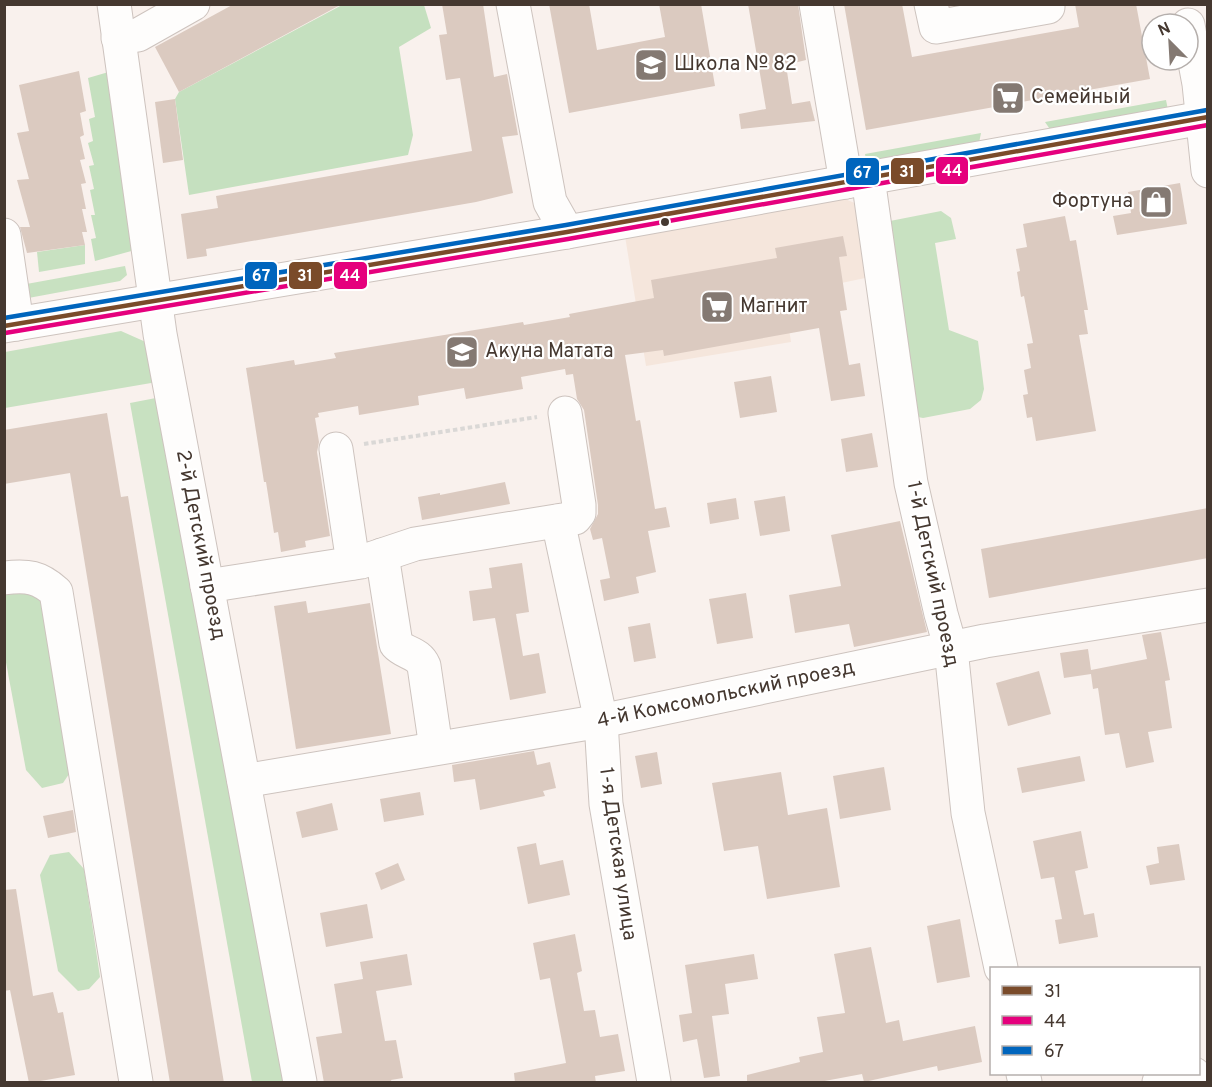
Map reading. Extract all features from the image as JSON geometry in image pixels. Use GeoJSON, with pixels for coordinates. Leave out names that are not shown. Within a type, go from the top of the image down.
{"type":"FeatureCollection","features":[{"type":"Feature","properties":{"kind":"street","name":"2-й Детский проезд"},"geometry":{"type":"LineString","coordinates":[[114,4],[155,301],[300,1083]]}},
{"type":"Feature","properties":{"kind":"street"},"geometry":{"type":"LineString","coordinates":[[118,38],[138,35],[193,4]]}},
{"type":"Feature","properties":{"kind":"street"},"geometry":{"type":"LineString","coordinates":[[513,4],[550,202],[567,232]]}},
{"type":"Feature","properties":{"kind":"street","name":"1-й Детский проезд"},"geometry":{"type":"LineString","coordinates":[[816,4],[857,180],[911,483],[951,649],[969,813],[1000,967]]}},
{"type":"Feature","properties":{"kind":"street"},"geometry":{"type":"LineString","coordinates":[[931,4],[936,27],[1048,7],[1048,4]]}},
{"type":"Feature","properties":{"kind":"street"},"geometry":{"type":"LineString","coordinates":[[1197,72],[1205,117],[1204,149],[1208,171]]}},
{"type":"Feature","properties":{"kind":"street"},"geometry":{"type":"LineString","coordinates":[[4,235],[11,325],[567,232],[1205,117]]}},
{"type":"Feature","properties":{"kind":"street"},"geometry":{"type":"LineString","coordinates":[[207,586],[368,559],[415,544],[575,518],[579,513],[565,413]]}},
{"type":"Feature","properties":{"kind":"street"},"geometry":{"type":"LineString","coordinates":[[336,449],[396,644],[418,657],[424,666],[436,748]]}},
{"type":"Feature","properties":{"kind":"street","name":"1-я Детская улица"},"geometry":{"type":"LineString","coordinates":[[558,521],[601,721],[606,804],[654,1083]]}},
{"type":"Feature","properties":{"kind":"street"},"geometry":{"type":"LineString","coordinates":[[4,578],[20,576],[42,580],[56,592],[136,1083]]}},
{"type":"Feature","properties":{"kind":"street","name":"4-й Комсомольский проезд"},"geometry":{"type":"LineString","coordinates":[[244,781],[601,721],[985,641],[1208,605]]}},
{"type":"Feature","properties":{"kind":"street"},"geometry":{"type":"LineString","coordinates":[[1159,1083],[1190,1075]]}},
{"type":"Feature","properties":{"kind":"path"},"geometry":{"type":"LineString","coordinates":[[336,449],[565,413]]}},
{"type":"Feature","properties":{"kind":"shaded area"},"geometry":{"type":"Polygon","coordinates":[[[845,199],[857,204],[870,277],[784,295],[791,342],[646,366],[625,236],[845,199]]]}},
{"type":"Feature","properties":{"kind":"green space"},"geometry":{"type":"Polygon","coordinates":[[[342,5],[424,5],[431,28],[399,47],[413,135],[408,155],[189,195],[175,99],[179,92],[342,5]]]}},
{"type":"Feature","properties":{"kind":"green space"},"geometry":{"type":"Polygon","coordinates":[[[112,71],[135,250],[95,261],[91,239],[96,238],[91,215],[95,215],[90,190],[94,189],[89,166],[94,165],[88,143],[93,141],[89,119],[95,117],[88,78],[112,71]]]}},
{"type":"Feature","properties":{"kind":"green space"},"geometry":{"type":"Polygon","coordinates":[[[1166,100],[1168,110],[1054,135],[1045,122],[1166,100]]]}},
{"type":"Feature","properties":{"kind":"green space"},"geometry":{"type":"Polygon","coordinates":[[[981,133],[978,148],[867,164],[865,154],[981,133]]]}},
{"type":"Feature","properties":{"kind":"green space"},"geometry":{"type":"Polygon","coordinates":[[[941,211],[951,218],[956,239],[935,243],[949,330],[978,341],[984,389],[981,400],[970,409],[923,418],[913,416],[890,221],[941,211]]]}},
{"type":"Feature","properties":{"kind":"green space"},"geometry":{"type":"Polygon","coordinates":[[[85,245],[85,264],[39,272],[37,252],[85,245]]]}},
{"type":"Feature","properties":{"kind":"green space"},"geometry":{"type":"Polygon","coordinates":[[[125,266],[127,275],[120,281],[23,299],[21,285],[125,266]]]}},
{"type":"Feature","properties":{"kind":"green space"},"geometry":{"type":"Polygon","coordinates":[[[121,331],[148,343],[157,382],[5,408],[5,352],[121,331]]]}},
{"type":"Feature","properties":{"kind":"green space"},"geometry":{"type":"Polygon","coordinates":[[[161,397],[283,1082],[252,1082],[130,403],[161,397]]]}},
{"type":"Feature","properties":{"kind":"green space"},"geometry":{"type":"Polygon","coordinates":[[[23,589],[45,601],[71,771],[63,783],[42,788],[26,770],[5,657],[4,594],[23,589]]]}},
{"type":"Feature","properties":{"kind":"green space"},"geometry":{"type":"Polygon","coordinates":[[[69,852],[84,869],[100,977],[89,989],[78,991],[58,971],[40,875],[50,855],[69,852]]]}},
{"type":"Feature","properties":{"kind":"building"},"geometry":{"type":"Polygon","coordinates":[[[234,4],[342,4],[179,92],[155,47],[234,4]]]}},
{"type":"Feature","properties":{"kind":"building"},"geometry":{"type":"Polygon","coordinates":[[[442,4],[483,4],[494,77],[507,74],[518,135],[502,137],[513,193],[476,202],[206,249],[207,256],[187,259],[181,214],[218,208],[216,196],[472,151],[460,78],[446,80],[439,35],[447,34],[442,4]]]}},
{"type":"Feature","properties":{"kind":"building"},"geometry":{"type":"Polygon","coordinates":[[[549,4],[589,4],[597,50],[665,37],[659,4],[701,4],[715,86],[569,113],[549,4]]]}},
{"type":"Feature","properties":{"kind":"building"},"geometry":{"type":"Polygon","coordinates":[[[748,4],[798,4],[806,60],[786,65],[792,104],[810,101],[815,121],[741,129],[739,114],[766,109],[748,4]]]}},
{"type":"Feature","properties":{"kind":"building"},"geometry":{"type":"Polygon","coordinates":[[[844,4],[902,4],[912,57],[1079,27],[1075,4],[1136,4],[1140,25],[1140,72],[1149,72],[1150,79],[866,130],[844,4]]]}},
{"type":"Feature","properties":{"kind":"building"},"geometry":{"type":"Polygon","coordinates":[[[79,71],[86,111],[80,113],[84,135],[80,137],[85,159],[80,160],[86,183],[81,184],[86,209],[82,209],[87,232],[82,232],[85,245],[27,253],[20,227],[30,227],[17,180],[29,179],[17,133],[29,131],[19,85],[79,71]]]}},
{"type":"Feature","properties":{"kind":"building"},"geometry":{"type":"Polygon","coordinates":[[[175,99],[183,160],[163,163],[155,102],[175,99]]]}},
{"type":"Feature","properties":{"kind":"building","name":"Фортуна"},"geometry":{"type":"Polygon","coordinates":[[[1180,183],[1187,224],[1117,235],[1113,216],[1131,213],[1128,192],[1180,183]]]}},
{"type":"Feature","properties":{"kind":"building"},"geometry":{"type":"Polygon","coordinates":[[[1065,216],[1070,241],[1076,240],[1088,310],[1084,310],[1088,334],[1079,335],[1096,431],[1036,441],[1032,417],[1027,418],[1023,395],[1028,394],[1024,370],[1031,368],[1027,344],[1033,343],[1024,296],[1021,297],[1016,249],[1027,247],[1023,224],[1065,216]]]}},
{"type":"Feature","properties":{"kind":"building"},"geometry":{"type":"Polygon","coordinates":[[[843,236],[847,256],[839,257],[847,310],[840,311],[849,365],[860,363],[865,396],[831,401],[819,328],[664,356],[663,350],[625,355],[636,421],[640,420],[655,509],[666,507],[670,527],[648,531],[656,572],[636,577],[639,593],[604,601],[600,580],[610,578],[602,538],[593,540],[590,529],[598,514],[598,505],[584,410],[577,399],[573,374],[566,375],[565,369],[521,377],[523,389],[466,399],[464,388],[418,396],[419,405],[359,415],[358,406],[318,413],[319,417],[315,418],[319,442],[317,452],[330,536],[305,541],[306,547],[281,552],[278,532],[274,533],[266,482],[264,482],[246,368],[294,360],[295,365],[336,358],[334,353],[523,322],[524,325],[570,317],[569,314],[654,298],[651,280],[777,258],[775,248],[843,236]]]}},
{"type":"Feature","properties":{"kind":"building"},"geometry":{"type":"Polygon","coordinates":[[[771,376],[777,412],[740,418],[734,382],[771,376]]]}},
{"type":"Feature","properties":{"kind":"building"},"geometry":{"type":"Polygon","coordinates":[[[107,413],[121,497],[128,496],[224,1083],[170,1083],[70,473],[4,484],[4,430],[107,413]]]}},
{"type":"Feature","properties":{"kind":"building"},"geometry":{"type":"Polygon","coordinates":[[[872,433],[878,467],[846,472],[841,439],[872,433]]]}},
{"type":"Feature","properties":{"kind":"building"},"geometry":{"type":"Polygon","coordinates":[[[505,482],[510,504],[422,520],[418,497],[505,482]]]}},
{"type":"Feature","properties":{"kind":"building"},"geometry":{"type":"Polygon","coordinates":[[[785,496],[790,531],[760,536],[754,501],[785,496]]]}},
{"type":"Feature","properties":{"kind":"building"},"geometry":{"type":"Polygon","coordinates":[[[736,498],[739,519],[710,524],[707,503],[736,498]]]}},
{"type":"Feature","properties":{"kind":"building"},"geometry":{"type":"Polygon","coordinates":[[[1208,508],[1208,558],[989,598],[981,549],[1208,508]]]}},
{"type":"Feature","properties":{"kind":"building"},"geometry":{"type":"Polygon","coordinates":[[[900,521],[927,632],[854,647],[849,624],[795,633],[789,595],[841,586],[831,535],[900,521]]]}},
{"type":"Feature","properties":{"kind":"building"},"geometry":{"type":"Polygon","coordinates":[[[522,563],[529,612],[516,614],[523,656],[539,653],[546,693],[510,700],[495,618],[473,621],[469,591],[492,588],[489,568],[522,563]]]}},
{"type":"Feature","properties":{"kind":"building"},"geometry":{"type":"Polygon","coordinates":[[[746,593],[753,638],[717,644],[709,599],[746,593]]]}},
{"type":"Feature","properties":{"kind":"building"},"geometry":{"type":"Polygon","coordinates":[[[306,601],[308,613],[370,603],[391,734],[296,749],[274,606],[306,601]]]}},
{"type":"Feature","properties":{"kind":"building"},"geometry":{"type":"Polygon","coordinates":[[[650,623],[656,658],[634,662],[628,627],[650,623]]]}},
{"type":"Feature","properties":{"kind":"building"},"geometry":{"type":"Polygon","coordinates":[[[1161,632],[1170,680],[1165,681],[1172,728],[1148,732],[1154,762],[1126,768],[1119,733],[1105,735],[1098,688],[1093,689],[1091,674],[1064,678],[1060,653],[1088,649],[1091,670],[1147,659],[1142,635],[1161,632]]]}},
{"type":"Feature","properties":{"kind":"building"},"geometry":{"type":"Polygon","coordinates":[[[1039,671],[1051,714],[1008,726],[996,683],[1039,671]]]}},
{"type":"Feature","properties":{"kind":"building"},"geometry":{"type":"Polygon","coordinates":[[[534,751],[537,765],[550,762],[556,788],[543,791],[545,796],[480,810],[475,779],[454,782],[452,765],[534,751]]]}},
{"type":"Feature","properties":{"kind":"building"},"geometry":{"type":"Polygon","coordinates":[[[657,752],[662,784],[641,788],[635,756],[657,752]]]}},
{"type":"Feature","properties":{"kind":"building"},"geometry":{"type":"Polygon","coordinates":[[[1080,756],[1085,781],[1022,793],[1017,768],[1080,756]]]}},
{"type":"Feature","properties":{"kind":"building"},"geometry":{"type":"Polygon","coordinates":[[[884,767],[891,810],[840,819],[833,776],[884,767]]]}},
{"type":"Feature","properties":{"kind":"building"},"geometry":{"type":"Polygon","coordinates":[[[781,772],[788,815],[827,808],[840,887],[767,899],[758,846],[724,851],[712,783],[781,772]]]}},
{"type":"Feature","properties":{"kind":"building"},"geometry":{"type":"Polygon","coordinates":[[[420,792],[424,815],[384,822],[380,799],[420,792]]]}},
{"type":"Feature","properties":{"kind":"building"},"geometry":{"type":"Polygon","coordinates":[[[332,803],[338,830],[302,838],[296,812],[332,803]]]}},
{"type":"Feature","properties":{"kind":"building"},"geometry":{"type":"Polygon","coordinates":[[[73,810],[76,832],[48,838],[43,816],[73,810]]]}},
{"type":"Feature","properties":{"kind":"building"},"geometry":{"type":"Polygon","coordinates":[[[1081,831],[1088,868],[1075,871],[1084,915],[1094,913],[1098,937],[1059,944],[1055,920],[1062,919],[1054,877],[1041,879],[1033,841],[1081,831]]]}},
{"type":"Feature","properties":{"kind":"building"},"geometry":{"type":"Polygon","coordinates":[[[536,843],[540,865],[563,860],[570,895],[528,904],[517,847],[536,843]]]}},
{"type":"Feature","properties":{"kind":"building"},"geometry":{"type":"Polygon","coordinates":[[[1179,844],[1185,880],[1150,885],[1146,866],[1159,863],[1157,847],[1179,844]]]}},
{"type":"Feature","properties":{"kind":"building"},"geometry":{"type":"Polygon","coordinates":[[[398,863],[405,880],[381,890],[375,873],[398,863]]]}},
{"type":"Feature","properties":{"kind":"building"},"geometry":{"type":"Polygon","coordinates":[[[16,889],[33,996],[53,992],[58,1013],[63,1012],[75,1075],[29,1083],[10,990],[4,991],[4,890],[16,889]]]}},
{"type":"Feature","properties":{"kind":"building"},"geometry":{"type":"Polygon","coordinates":[[[367,904],[373,938],[326,947],[320,913],[367,904]]]}},
{"type":"Feature","properties":{"kind":"building"},"geometry":{"type":"Polygon","coordinates":[[[960,919],[970,977],[937,983],[927,926],[960,919]]]}},
{"type":"Feature","properties":{"kind":"building"},"geometry":{"type":"Polygon","coordinates":[[[575,934],[582,971],[577,973],[584,1011],[595,1010],[600,1037],[618,1034],[625,1071],[595,1076],[596,1083],[515,1083],[514,1073],[566,1063],[550,978],[540,980],[533,943],[575,934]]]}},
{"type":"Feature","properties":{"kind":"building"},"geometry":{"type":"Polygon","coordinates":[[[871,947],[886,1023],[899,1020],[903,1041],[975,1026],[982,1062],[938,1071],[937,1066],[864,1082],[862,1074],[814,1083],[747,1082],[747,1075],[800,1062],[799,1057],[823,1052],[817,1017],[845,1013],[834,954],[871,947]]]}},
{"type":"Feature","properties":{"kind":"building"},"geometry":{"type":"Polygon","coordinates":[[[407,954],[412,985],[376,991],[385,1041],[396,1040],[403,1078],[391,1080],[392,1083],[324,1083],[316,1037],[342,1033],[334,984],[363,979],[360,962],[407,954]]]}},
{"type":"Feature","properties":{"kind":"building"},"geometry":{"type":"Polygon","coordinates":[[[754,954],[758,979],[725,984],[729,1014],[712,1016],[720,1076],[704,1078],[697,1039],[683,1042],[679,1015],[692,1013],[685,965],[754,954]]]}},
{"type":"Feature","properties":{"kind":"transit line","name":"67"},"geometry":{"type":"LineString","coordinates":[[4,318],[566,225],[1207,110]]}},
{"type":"Feature","properties":{"kind":"transit line","name":"31"},"geometry":{"type":"LineString","coordinates":[[4,326],[567,232],[1208,117]]}},
{"type":"Feature","properties":{"kind":"transit line","name":"44"},"geometry":{"type":"LineString","coordinates":[[5,333],[568,239],[1208,125]]}},
{"type":"Feature","properties":{"kind":"place","name":"Школа № 82"},"geometry":{"type":"Point","coordinates":[651,65]}},
{"type":"Feature","properties":{"kind":"place","name":"Семейный"},"geometry":{"type":"Point","coordinates":[1008,98]}},
{"type":"Feature","properties":{"kind":"place","name":"Фортуна"},"geometry":{"type":"Point","coordinates":[1156,202]}},
{"type":"Feature","properties":{"kind":"place","name":"Магнит"},"geometry":{"type":"Point","coordinates":[717,307]}},
{"type":"Feature","properties":{"kind":"place","name":"Акуна Матата"},"geometry":{"type":"Point","coordinates":[462,352]}}]}
